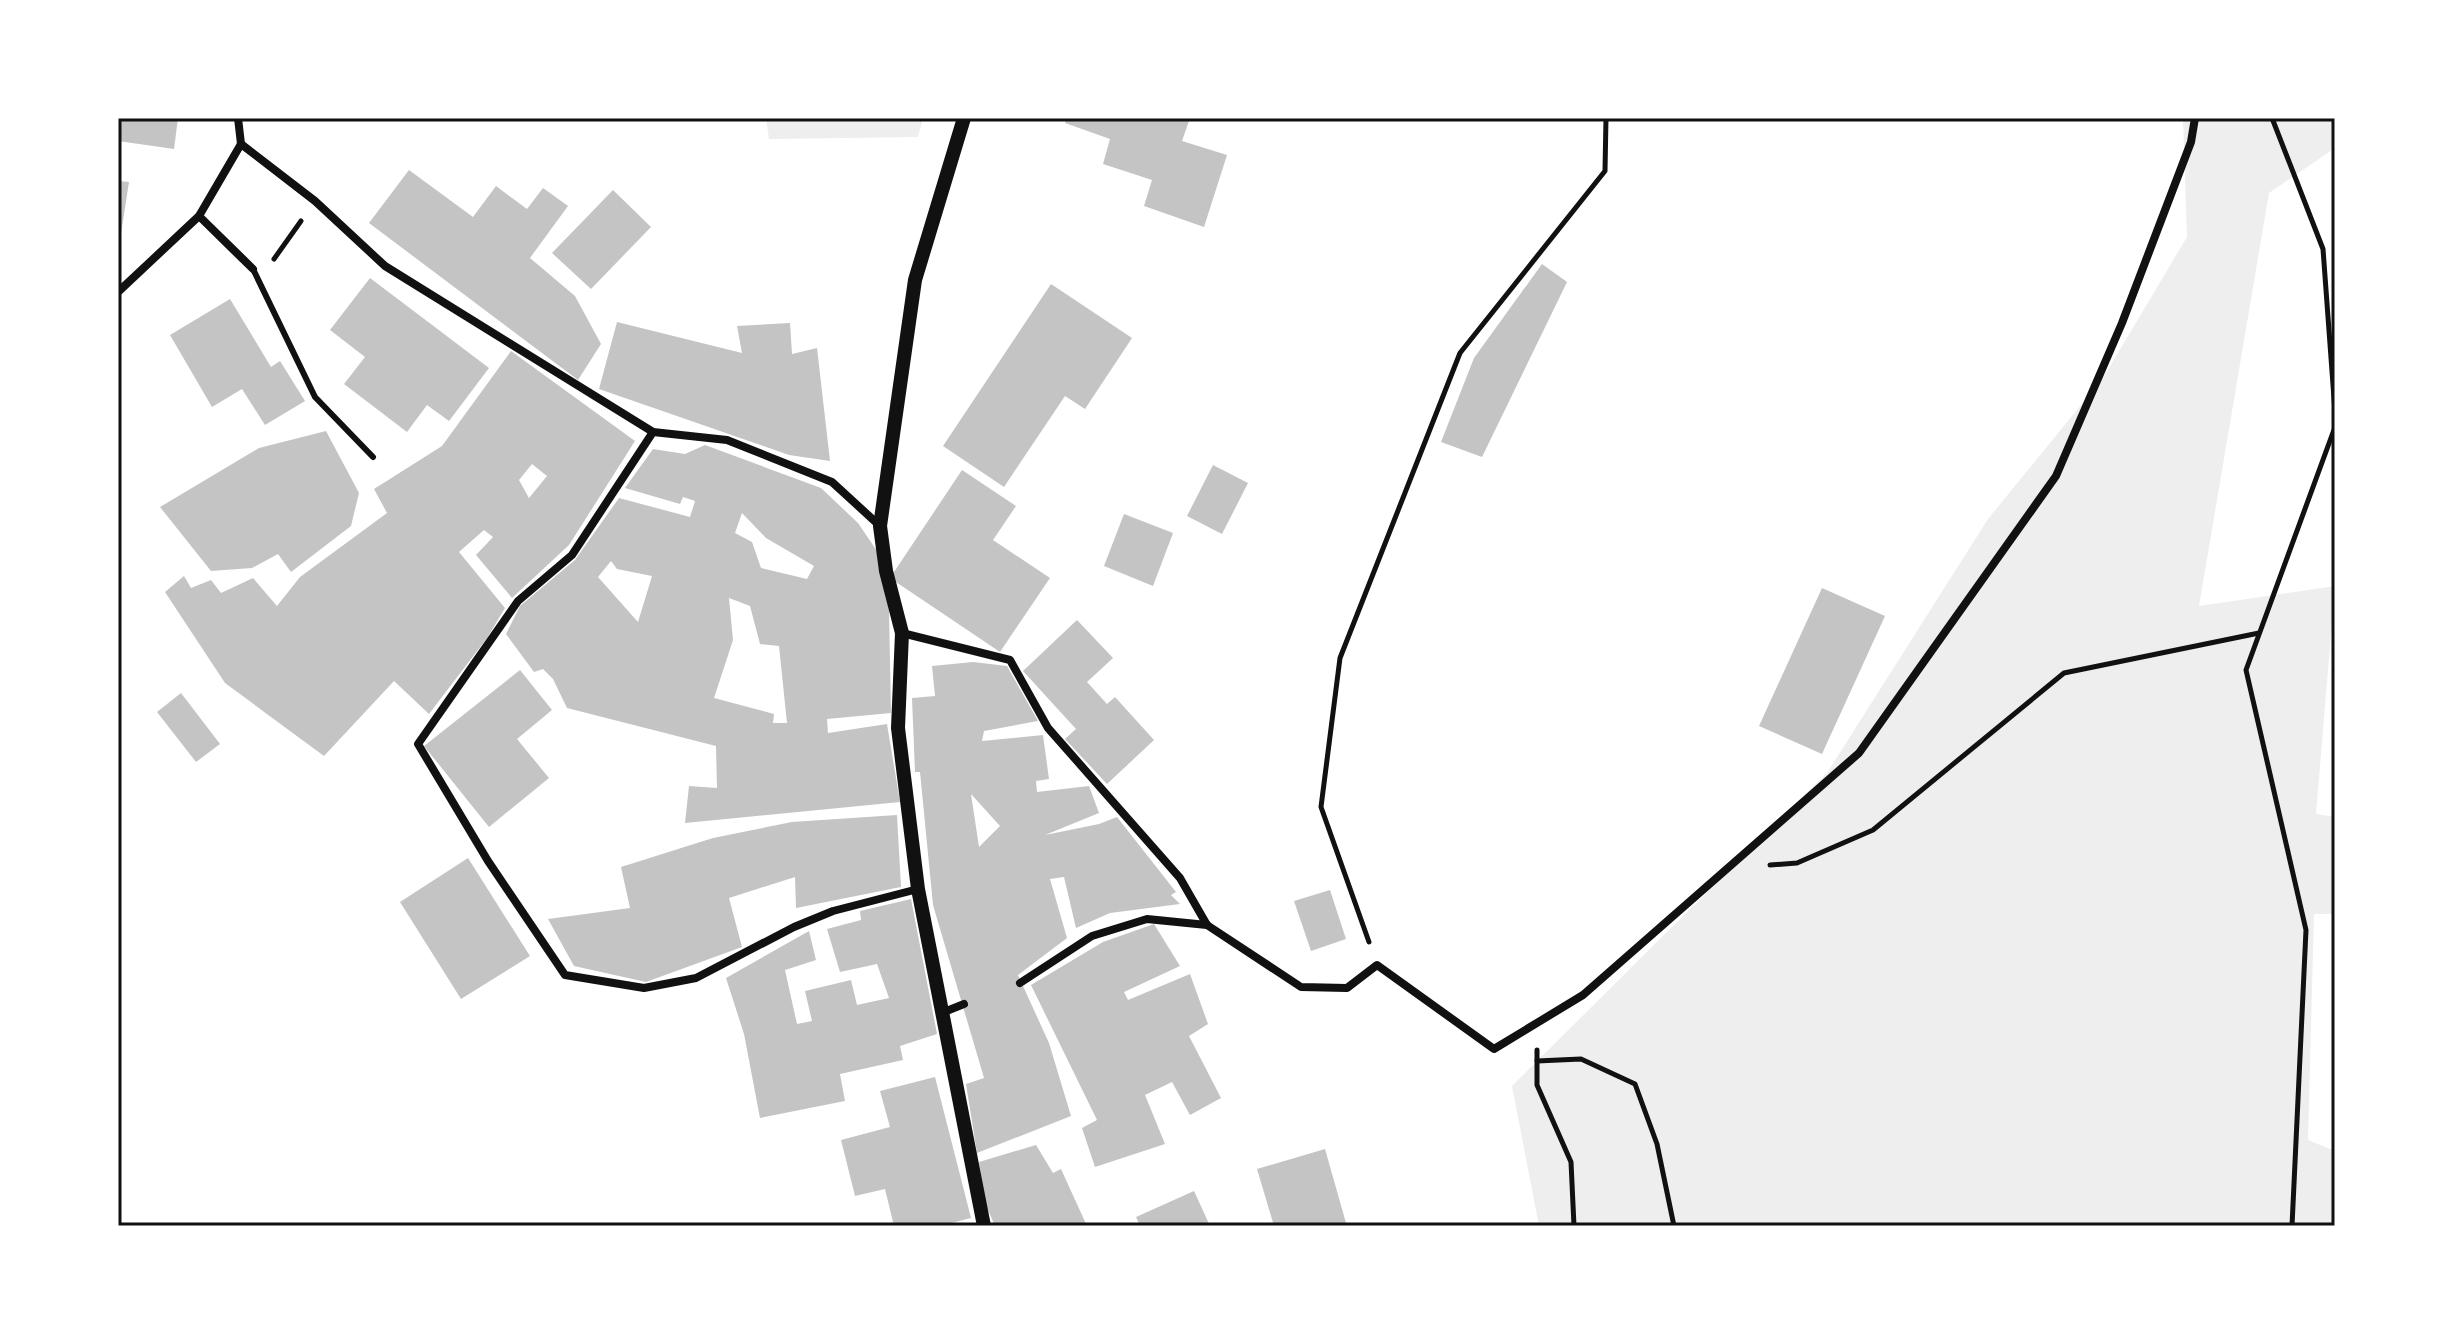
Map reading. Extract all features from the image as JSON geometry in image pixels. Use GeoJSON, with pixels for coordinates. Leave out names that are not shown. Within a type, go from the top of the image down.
{"type":"FeatureCollection","features":[{"type":"Feature","properties":{"kind":"street"},"geometry":{"type":"LineString","coordinates":[[118,292],[199,216],[241,144],[238,118]]}},
{"type":"Feature","properties":{"kind":"street"},"geometry":{"type":"LineString","coordinates":[[964,118],[915,280],[880,526],[886,571],[902,633],[898,728],[918,889],[984,1226]]}},
{"type":"Feature","properties":{"kind":"street"},"geometry":{"type":"LineString","coordinates":[[902,633],[1010,660],[1048,728],[1180,878],[1207,925],[1301,987],[1347,988],[1377,965],[1494,1049],[1583,995],[1859,753],[2056,476],[2122,323],[2191,142],[2195,118]]}},
{"type":"Feature","properties":{"kind":"street"},"geometry":{"type":"LineString","coordinates":[[241,144],[315,201],[385,266],[653,432],[727,440],[832,482],[880,526]]}},
{"type":"Feature","properties":{"kind":"street"},"geometry":{"type":"LineString","coordinates":[[199,216],[253,269]]}},
{"type":"Feature","properties":{"kind":"street"},"geometry":{"type":"LineString","coordinates":[[653,432],[572,555],[518,601],[418,744],[488,861],[565,975],[644,988],[696,978],[794,927],[833,911],[918,889]]}},
{"type":"Feature","properties":{"kind":"street"},"geometry":{"type":"LineString","coordinates":[[1020,983],[1092,936],[1147,919],[1207,925]]}},
{"type":"Feature","properties":{"kind":"street"},"geometry":{"type":"LineString","coordinates":[[944,1012],[964,1004]]}},
{"type":"Feature","properties":{"kind":"lane"},"geometry":{"type":"LineString","coordinates":[[253,269],[315,397],[373,457]]}},
{"type":"Feature","properties":{"kind":"path"},"geometry":{"type":"LineString","coordinates":[[1377,965],[1321,807],[1340,658],[1460,353],[1605,171],[1606,118]]}},
{"type":"Feature","properties":{"kind":"path"},"geometry":{"type":"LineString","coordinates":[[2272,118],[2323,249],[2335,412]]}},
{"type":"Feature","properties":{"kind":"path"},"geometry":{"type":"LineString","coordinates":[[253,269],[272,261],[315,201]]}},
{"type":"Feature","properties":{"kind":"path"},"geometry":{"type":"LineString","coordinates":[[2292,1226],[2306,930],[2246,670],[2335,427]]}},
{"type":"Feature","properties":{"kind":"path"},"geometry":{"type":"LineString","coordinates":[[1725,868],[1797,863],[1873,830],[2064,673],[2259,633]]}},
{"type":"Feature","properties":{"kind":"path"},"geometry":{"type":"LineString","coordinates":[[1538,1022],[1537,1085],[1571,1162],[1574,1226]]}},
{"type":"Feature","properties":{"kind":"path"},"geometry":{"type":"LineString","coordinates":[[1537,1061],[1581,1059],[1635,1084],[1657,1144],[1674,1226]]}},
{"type":"Feature","properties":{"kind":"shaded area"},"geometry":{"type":"Polygon","coordinates":[[[766,118],[923,118],[918,137],[769,139],[766,118]]]}},
{"type":"Feature","properties":{"kind":"shaded area"},"geometry":{"type":"Polygon","coordinates":[[[2183,118],[2335,118],[2335,148],[2269,193],[2199,606],[2335,586],[2316,814],[2335,817],[2335,914],[2314,914],[2308,1140],[2335,1151],[2335,1226],[1539,1226],[1512,1086],[1827,773],[1988,519],[2103,378],[2187,237],[2183,118]]]}},
{"type":"Feature","properties":{"kind":"building"},"geometry":{"type":"Polygon","coordinates":[[[118,118],[178,118],[174,149],[118,141],[118,118]]]}},
{"type":"Feature","properties":{"kind":"building"},"geometry":{"type":"Polygon","coordinates":[[[1067,118],[1190,118],[1182,141],[1227,155],[1204,227],[1144,206],[1152,180],[1103,164],[1110,139],[1065,123],[1067,118]]]}},
{"type":"Feature","properties":{"kind":"building"},"geometry":{"type":"Polygon","coordinates":[[[409,170],[473,217],[496,186],[527,209],[543,188],[568,206],[530,258],[575,296],[601,344],[578,380],[369,223],[409,170]]]}},
{"type":"Feature","properties":{"kind":"building"},"geometry":{"type":"Polygon","coordinates":[[[118,181],[129,182],[120,240],[118,240],[118,181]]]}},
{"type":"Feature","properties":{"kind":"building"},"geometry":{"type":"Polygon","coordinates":[[[613,190],[651,227],[591,289],[552,253],[613,190]]]}},
{"type":"Feature","properties":{"kind":"building"},"geometry":{"type":"Polygon","coordinates":[[[1542,264],[1567,282],[1482,457],[1441,442],[1474,358],[1542,264]]]}},
{"type":"Feature","properties":{"kind":"building"},"geometry":{"type":"Polygon","coordinates":[[[370,278],[489,368],[449,421],[427,405],[407,432],[344,384],[365,357],[330,330],[370,278]]]}},
{"type":"Feature","properties":{"kind":"building"},"geometry":{"type":"Polygon","coordinates":[[[1051,284],[1132,338],[1085,409],[1065,396],[1004,487],[943,446],[1051,284]]]}},
{"type":"Feature","properties":{"kind":"building"},"geometry":{"type":"Polygon","coordinates":[[[230,299],[271,367],[280,361],[305,401],[265,425],[242,389],[212,407],[170,335],[230,299]]]}},
{"type":"Feature","properties":{"kind":"building"},"geometry":{"type":"Polygon","coordinates":[[[617,322],[742,353],[737,326],[790,323],[792,354],[817,348],[830,461],[789,455],[599,389],[617,322]]]}},
{"type":"Feature","properties":{"kind":"building"},"geometry":{"type":"Polygon","coordinates":[[[511,351],[635,441],[569,545],[512,598],[476,555],[493,537],[484,530],[459,552],[505,608],[487,638],[429,714],[394,681],[324,756],[225,683],[165,592],[184,576],[191,588],[211,580],[221,593],[253,578],[277,606],[300,577],[387,513],[374,489],[442,446],[511,351]],[[532,464],[519,480],[529,498],[547,476],[532,464]]]}},
{"type":"Feature","properties":{"kind":"building"},"geometry":{"type":"Polygon","coordinates":[[[326,431],[359,493],[351,526],[291,572],[278,554],[252,568],[211,571],[160,507],[259,448],[326,431]]]}},
{"type":"Feature","properties":{"kind":"building"},"geometry":{"type":"Polygon","coordinates":[[[705,445],[821,488],[858,523],[881,557],[889,610],[891,713],[827,719],[828,733],[887,724],[900,802],[685,823],[689,786],[717,788],[716,746],[567,708],[553,679],[543,669],[534,672],[506,634],[520,606],[575,560],[619,498],[690,517],[695,501],[683,497],[680,504],[625,488],[653,449],[685,454],[705,445]],[[742,513],[735,533],[752,542],[761,568],[807,579],[814,566],[766,538],[742,513]],[[611,561],[598,577],[638,622],[652,576],[617,569],[611,561]],[[729,598],[733,640],[714,698],[774,714],[773,723],[787,723],[779,646],[760,644],[750,606],[729,598]]]}},
{"type":"Feature","properties":{"kind":"building"},"geometry":{"type":"Polygon","coordinates":[[[1213,465],[1248,483],[1222,534],[1187,516],[1213,465]]]}},
{"type":"Feature","properties":{"kind":"building"},"geometry":{"type":"Polygon","coordinates":[[[962,470],[1016,506],[993,540],[1050,578],[1000,652],[890,578],[962,470]]]}},
{"type":"Feature","properties":{"kind":"building"},"geometry":{"type":"Polygon","coordinates":[[[1124,514],[1173,533],[1153,586],[1104,566],[1124,514]]]}},
{"type":"Feature","properties":{"kind":"building"},"geometry":{"type":"Polygon","coordinates":[[[1822,588],[1885,616],[1822,754],[1759,726],[1822,588]]]}},
{"type":"Feature","properties":{"kind":"building"},"geometry":{"type":"Polygon","coordinates":[[[1077,620],[1113,658],[1087,682],[1107,704],[1115,697],[1154,740],[1107,784],[1065,739],[1076,729],[1023,671],[1077,620]]]}},
{"type":"Feature","properties":{"kind":"building"},"geometry":{"type":"Polygon","coordinates":[[[973,662],[1007,666],[1038,721],[984,731],[982,741],[1043,735],[1049,779],[1036,781],[1037,792],[1089,786],[1099,813],[1045,835],[1099,824],[1117,817],[1176,892],[1171,895],[1180,904],[1110,913],[1076,928],[1064,877],[1050,879],[1067,938],[1018,975],[1049,1043],[1071,1116],[977,1153],[966,1084],[984,1078],[933,905],[920,772],[915,772],[912,698],[935,696],[932,666],[973,662]],[[971,794],[979,847],[1000,826],[971,794]]]}},
{"type":"Feature","properties":{"kind":"building"},"geometry":{"type":"Polygon","coordinates":[[[520,670],[552,710],[517,739],[549,778],[489,827],[424,746],[520,670]]]}},
{"type":"Feature","properties":{"kind":"building"},"geometry":{"type":"Polygon","coordinates":[[[181,693],[220,744],[196,762],[157,712],[181,693]]]}},
{"type":"Feature","properties":{"kind":"building"},"geometry":{"type":"Polygon","coordinates":[[[897,815],[901,887],[796,908],[795,877],[729,898],[742,947],[646,982],[574,966],[548,919],[630,908],[621,867],[713,838],[792,822],[897,815]]]}},
{"type":"Feature","properties":{"kind":"building"},"geometry":{"type":"Polygon","coordinates":[[[468,858],[530,956],[461,999],[400,902],[468,858]]]}},
{"type":"Feature","properties":{"kind":"building"},"geometry":{"type":"Polygon","coordinates":[[[1330,890],[1346,939],[1311,951],[1294,901],[1330,890]]]}},
{"type":"Feature","properties":{"kind":"building"},"geometry":{"type":"Polygon","coordinates":[[[911,899],[937,1034],[900,1046],[903,1060],[840,1074],[845,1101],[760,1118],[744,1034],[726,978],[809,931],[816,960],[785,970],[797,1024],[812,1021],[805,991],[851,980],[857,1005],[889,998],[877,964],[840,972],[827,929],[861,920],[860,911],[911,899]]]}},
{"type":"Feature","properties":{"kind":"building"},"geometry":{"type":"Polygon","coordinates":[[[1154,924],[1180,966],[1124,992],[1128,1000],[1190,974],[1208,1024],[1189,1036],[1221,1098],[1190,1115],[1172,1082],[1145,1095],[1165,1144],[1095,1167],[1082,1128],[1097,1120],[1031,985],[1103,942],[1154,924]]]}},
{"type":"Feature","properties":{"kind":"building"},"geometry":{"type":"Polygon","coordinates":[[[935,1077],[971,1218],[940,1226],[894,1226],[885,1189],[855,1196],[841,1140],[890,1127],[880,1091],[935,1077]]]}},
{"type":"Feature","properties":{"kind":"building"},"geometry":{"type":"Polygon","coordinates":[[[1036,1145],[1053,1173],[1061,1169],[1087,1226],[995,1226],[985,1203],[979,1162],[1036,1145]]]}},
{"type":"Feature","properties":{"kind":"building"},"geometry":{"type":"Polygon","coordinates":[[[1325,1149],[1346,1223],[1274,1226],[1257,1169],[1325,1149]]]}},
{"type":"Feature","properties":{"kind":"building"},"geometry":{"type":"Polygon","coordinates":[[[1194,1191],[1210,1226],[1140,1226],[1136,1217],[1194,1191]]]}}]}
